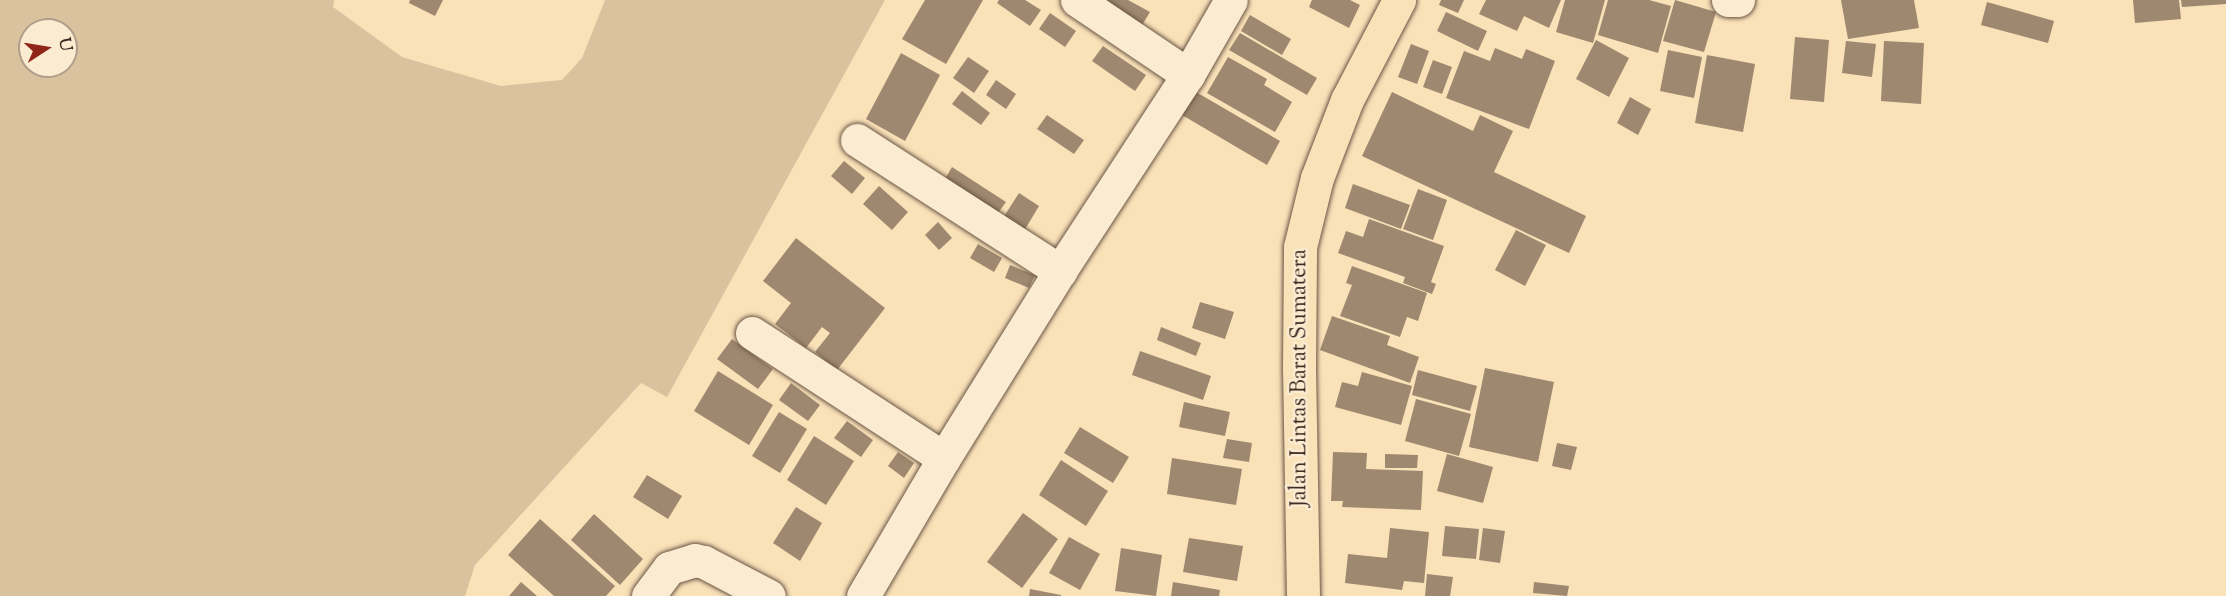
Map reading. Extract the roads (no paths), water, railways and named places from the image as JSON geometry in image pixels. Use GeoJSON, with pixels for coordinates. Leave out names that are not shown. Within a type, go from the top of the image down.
{"type":"FeatureCollection","features":[{"type":"Feature","properties":{"kind":"highway","name":"Jalan Lintas Barat Sumatera"},"geometry":{"type":"LineString","coordinates":[[1303,596],[1299,368],[1300,247],[1317,178],[1347,100],[1399,0]]}},
{"type":"Feature","properties":{"kind":"street"},"geometry":{"type":"LineString","coordinates":[[1077,0],[1188,75]]}},
{"type":"Feature","properties":{"kind":"street"},"geometry":{"type":"LineString","coordinates":[[863,596],[944,458],[1060,271],[1188,75],[1231,0]]}},
{"type":"Feature","properties":{"kind":"street"},"geometry":{"type":"LineString","coordinates":[[1728,0],[1738,0]]}},
{"type":"Feature","properties":{"kind":"street"},"geometry":{"type":"LineString","coordinates":[[857,140],[1060,271]]}},
{"type":"Feature","properties":{"kind":"street"},"geometry":{"type":"LineString","coordinates":[[752,333],[944,458]]}},
{"type":"Feature","properties":{"kind":"street"},"geometry":{"type":"LineString","coordinates":[[648,596],[669,568],[694,560],[704,562],[769,596]]}}]}
